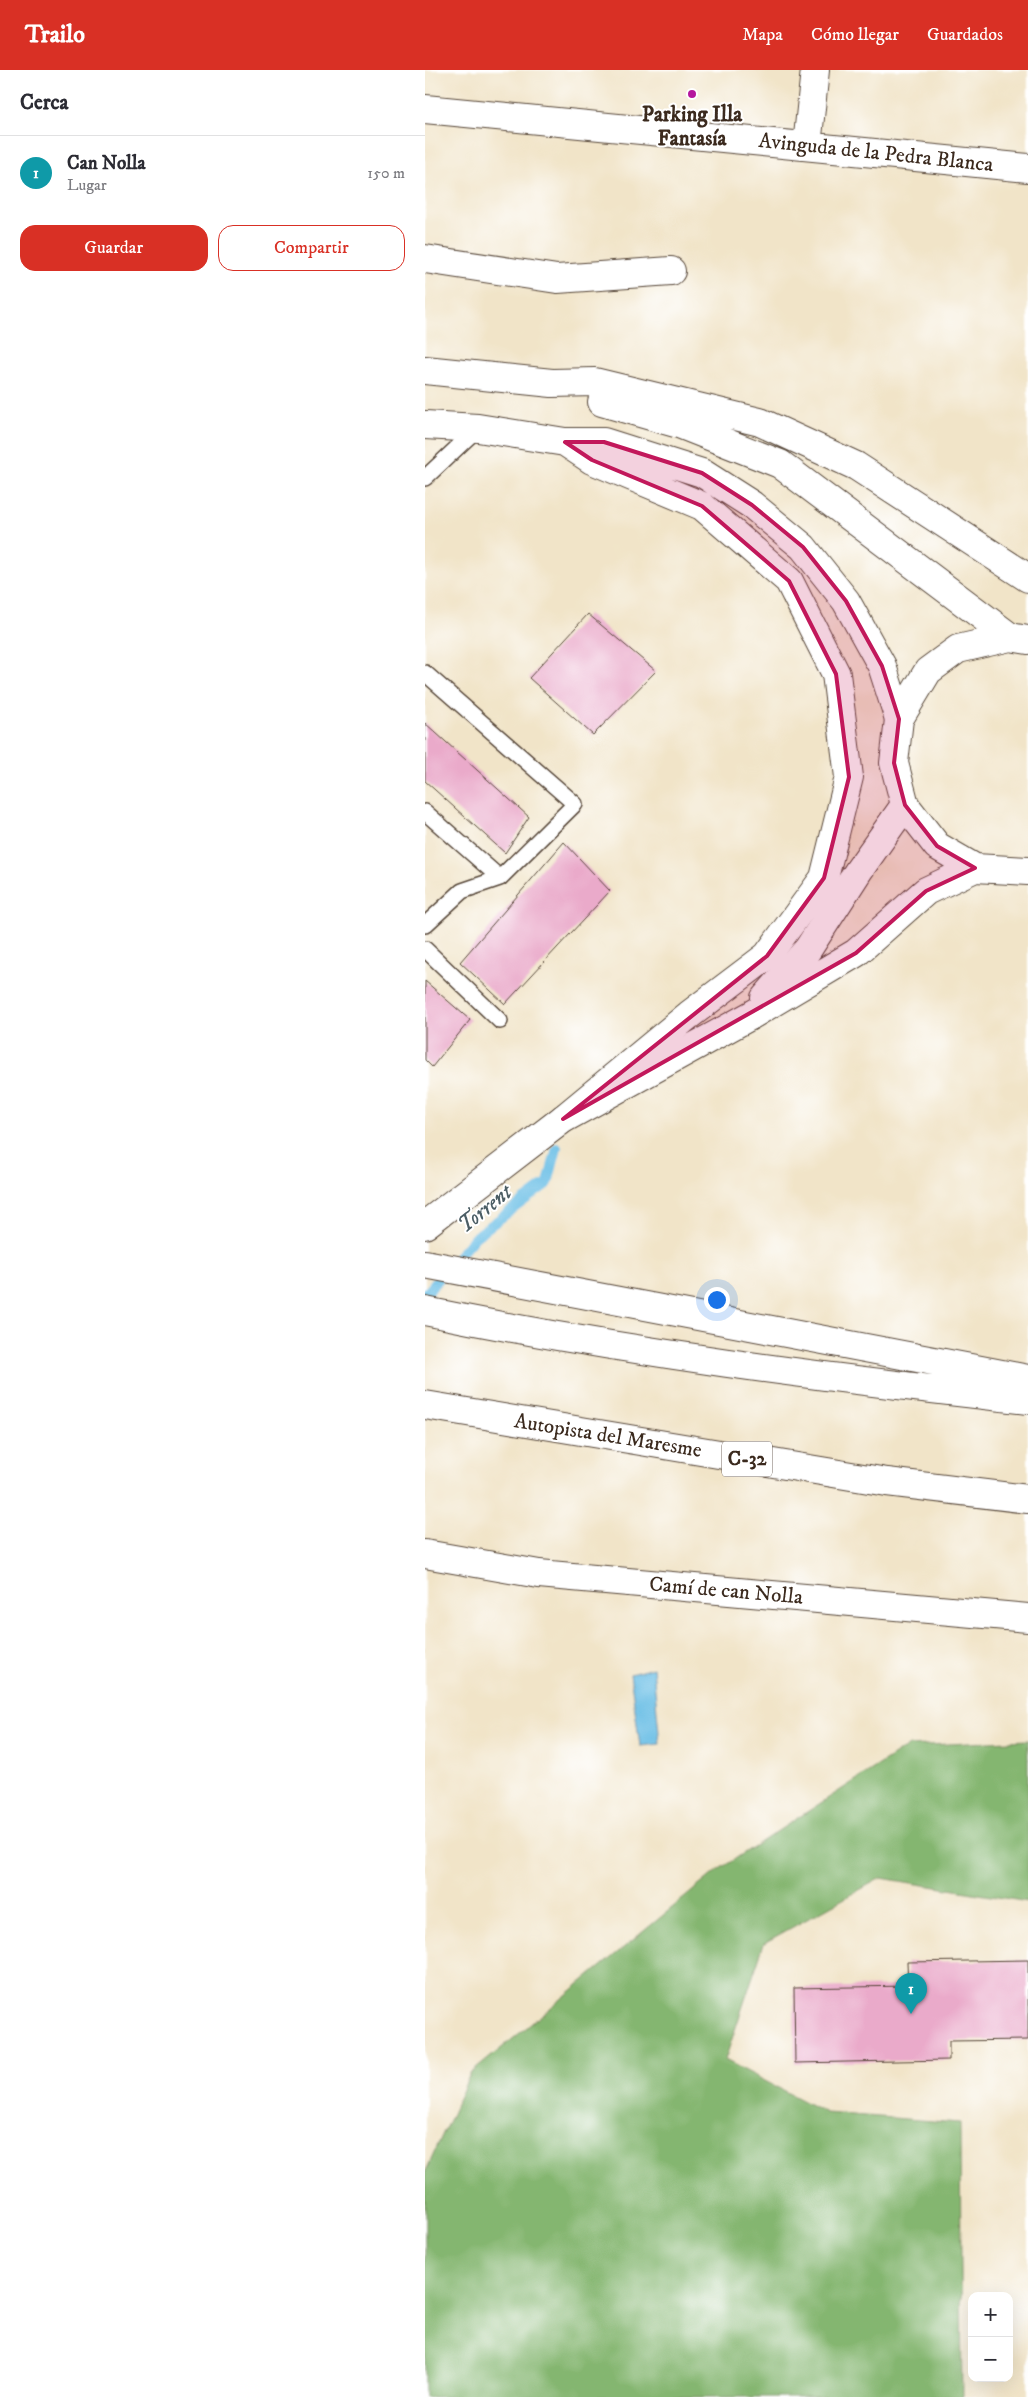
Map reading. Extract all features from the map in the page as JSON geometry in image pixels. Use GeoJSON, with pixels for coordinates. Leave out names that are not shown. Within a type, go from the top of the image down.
{"type":"FeatureCollection","features":[{"type":"Feature","properties":{"kind":"main road"},"geometry":{"type":"LineString","coordinates":[[807,146],[815,70]]}},
{"type":"Feature","properties":{"kind":"main road","name":"Avinguda de la Pedra Blanca"},"geometry":{"type":"LineString","coordinates":[[425,108],[1028,168]]}},
{"type":"Feature","properties":{"kind":"main road"},"geometry":{"type":"LineString","coordinates":[[425,259],[557,279],[671,271]]}},
{"type":"Feature","properties":{"kind":"main road"},"geometry":{"type":"LineString","coordinates":[[425,370],[552,383],[595,382],[760,422],[856,466],[1028,578]]}},
{"type":"Feature","properties":{"kind":"main road"},"geometry":{"type":"LineString","coordinates":[[552,383],[597,401],[679,424],[780,464],[1019,639]]}},
{"type":"Feature","properties":{"kind":"main road"},"geometry":{"type":"LineString","coordinates":[[425,425],[478,428],[565,442],[604,442],[701,473],[752,505],[796,541],[846,601],[882,666],[899,719]]}},
{"type":"Feature","properties":{"kind":"main road"},"geometry":{"type":"LineString","coordinates":[[425,1225],[563,1119],[689,1015],[767,956],[824,878],[849,777],[836,674],[789,581],[702,506],[592,460],[565,442]]}},
{"type":"Feature","properties":{"kind":"main road"},"geometry":{"type":"LineString","coordinates":[[1019,639],[959,649],[928,671],[899,719],[893,763],[905,805],[937,846],[975,868],[1028,871]]}},
{"type":"Feature","properties":{"kind":"main road"},"geometry":{"type":"LineString","coordinates":[[750,1016],[809,949],[859,870],[905,805]]}},
{"type":"Feature","properties":{"kind":"main road"},"geometry":{"type":"LineString","coordinates":[[563,1119],[750,1016],[856,953],[926,891],[975,868]]}},
{"type":"Feature","properties":{"kind":"main road"},"geometry":{"type":"LineString","coordinates":[[425,1264],[537,1287],[1028,1379]]}},
{"type":"Feature","properties":{"kind":"main road"},"geometry":{"type":"LineString","coordinates":[[425,1311],[509,1328],[851,1381],[1028,1400]]}},
{"type":"Feature","properties":{"kind":"main road","name":"Autopista del Maresme"},"geometry":{"type":"LineString","coordinates":[[425,1405],[887,1482],[1028,1500]]}},
{"type":"Feature","properties":{"kind":"main road"},"geometry":{"type":"LineString","coordinates":[[425,1409],[466,1413]]}},
{"type":"Feature","properties":{"kind":"main road","name":"Camí de can Nolla"},"geometry":{"type":"LineString","coordinates":[[425,1554],[539,1574],[1028,1618]]}},
{"type":"Feature","properties":{"kind":"lane"},"geometry":{"type":"LineString","coordinates":[[425,478],[478,428]]}},
{"type":"Feature","properties":{"kind":"lane"},"geometry":{"type":"LineString","coordinates":[[425,674],[575,804],[500,878],[462,891],[425,925]]}},
{"type":"Feature","properties":{"kind":"lane"},"geometry":{"type":"LineString","coordinates":[[425,812],[500,878]]}},
{"type":"Feature","properties":{"kind":"lane"},"geometry":{"type":"LineString","coordinates":[[425,949],[499,1021]]}},
{"type":"Feature","properties":{"kind":"highlighted area"},"geometry":{"type":"Polygon","coordinates":[[[565,442],[604,442],[702,473],[752,505],[803,547],[846,601],[882,666],[899,719],[894,763],[905,805],[937,846],[975,868],[926,891],[856,953],[563,1119],[767,956],[824,878],[849,777],[836,674],[789,581],[702,506],[592,460],[565,442]]]}},
{"type":"Feature","properties":{"kind":"green space"},"geometry":{"type":"Polygon","coordinates":[[[1028,1740],[1028,1902],[881,1878],[764,1943],[725,2060],[826,2113],[960,2123],[962,2397],[425,2397],[425,2173],[470,2074],[718,1870],[908,1746],[1028,1740]]]}},
{"type":"Feature","properties":{"kind":"water"},"geometry":{"type":"Polygon","coordinates":[[[653,1668],[660,1744],[640,1746],[630,1674],[653,1668]]]}},
{"type":"Feature","properties":{"kind":"building"},"geometry":{"type":"Polygon","coordinates":[[[588,614],[656,671],[593,735],[529,678],[588,614]]]}},
{"type":"Feature","properties":{"kind":"building"},"geometry":{"type":"Polygon","coordinates":[[[425,723],[529,817],[505,853],[425,781],[425,723]]]}},
{"type":"Feature","properties":{"kind":"building"},"geometry":{"type":"Polygon","coordinates":[[[564,842],[610,891],[505,1004],[460,962],[564,842]]]}},
{"type":"Feature","properties":{"kind":"building"},"geometry":{"type":"Polygon","coordinates":[[[425,981],[470,1020],[432,1067],[425,1060],[425,981]]]}},
{"type":"Feature","properties":{"kind":"building"},"geometry":{"type":"Polygon","coordinates":[[[1028,1960],[1028,2040],[949,2041],[949,2060],[795,2063],[794,1988],[908,1986],[907,1962],[1028,1960]]]}},
{"type":"Feature","properties":{"kind":"waterway","name":"Torrent"},"geometry":{"type":"LineString","coordinates":[[425,1295],[475,1237],[548,1183],[557,1148]]}},
{"type":"Feature","properties":{"kind":"place","name":"Parking Illa Fantasía"},"geometry":{"type":"Point","coordinates":[692,94]}},
{"type":"Feature","properties":{"kind":"place","name":"Can Nolla"},"geometry":{"type":"Point","coordinates":[911,2014]}}]}
